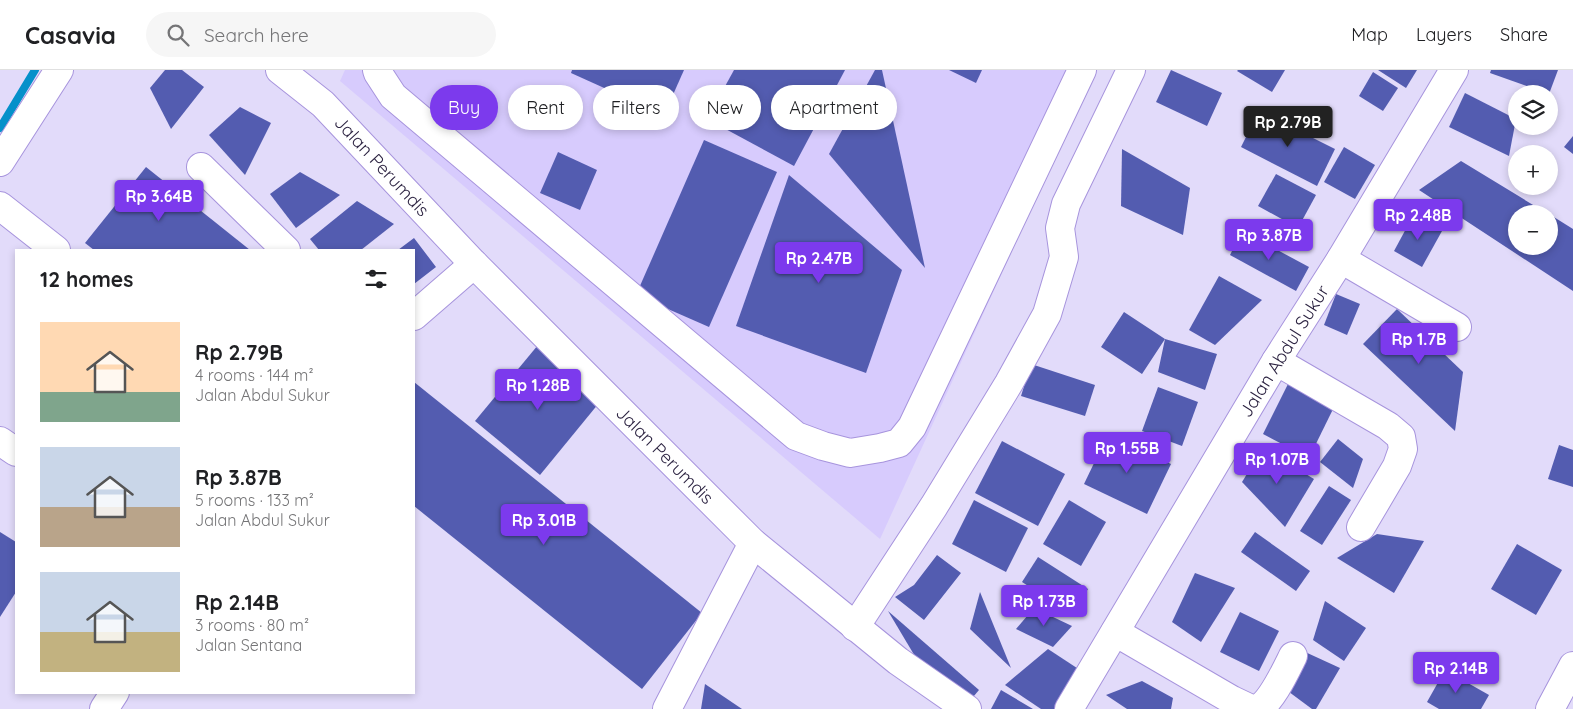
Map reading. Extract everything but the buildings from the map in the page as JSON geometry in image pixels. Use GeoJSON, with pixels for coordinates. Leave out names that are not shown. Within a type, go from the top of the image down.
{"type":"FeatureCollection","features":[{"type":"Feature","properties":{"kind":"street"},"geometry":{"type":"LineString","coordinates":[[0,162],[59,70]]}},
{"type":"Feature","properties":{"kind":"street","name":"Jalan Perumdis"},"geometry":{"type":"LineString","coordinates":[[280,70],[323,104],[474,264],[753,543],[898,661],[967,709]]}},
{"type":"Feature","properties":{"kind":"street"},"geometry":{"type":"LineString","coordinates":[[377,70],[393,96],[796,436],[850,453],[899,443],[912,427],[1082,70]]}},
{"type":"Feature","properties":{"kind":"street"},"geometry":{"type":"LineString","coordinates":[[855,627],[944,490],[1009,383],[1047,314],[1064,257],[1060,228],[1066,204],[1131,70]]}},
{"type":"Feature","properties":{"kind":"street","name":"Jalan Abdul Sukur"},"geometry":{"type":"LineString","coordinates":[[1069,709],[1276,360],[1341,259],[1454,70]]}},
{"type":"Feature","properties":{"kind":"street"},"geometry":{"type":"LineString","coordinates":[[201,167],[285,249]]}},
{"type":"Feature","properties":{"kind":"street"},"geometry":{"type":"LineString","coordinates":[[0,206],[55,249]]}},
{"type":"Feature","properties":{"kind":"street"},"geometry":{"type":"LineString","coordinates":[[1341,259],[1457,327]]}},
{"type":"Feature","properties":{"kind":"street"},"geometry":{"type":"LineString","coordinates":[[415,315],[474,264]]}},
{"type":"Feature","properties":{"kind":"street"},"geometry":{"type":"LineString","coordinates":[[1276,360],[1388,426],[1401,437],[1403,449],[1397,466],[1361,527]]}},
{"type":"Feature","properties":{"kind":"street"},"geometry":{"type":"LineString","coordinates":[[0,441],[15,451]]}},
{"type":"Feature","properties":{"kind":"street"},"geometry":{"type":"LineString","coordinates":[[667,709],[753,543]]}},
{"type":"Feature","properties":{"kind":"street"},"geometry":{"type":"LineString","coordinates":[[1115,632],[1232,700],[1252,709]]}},
{"type":"Feature","properties":{"kind":"street"},"geometry":{"type":"LineString","coordinates":[[1257,709],[1268,701],[1293,656]]}},
{"type":"Feature","properties":{"kind":"street"},"geometry":{"type":"LineString","coordinates":[[1550,709],[1573,666]]}},
{"type":"Feature","properties":{"kind":"street"},"geometry":{"type":"LineString","coordinates":[[104,709],[114,694]]}},
{"type":"Feature","properties":{"kind":"shaded area"},"geometry":{"type":"Polygon","coordinates":[[[345,70],[1095,70],[880,539],[340,81],[345,70]]]}},
{"type":"Feature","properties":{"kind":"waterway"},"geometry":{"type":"LineString","coordinates":[[0,128],[35,70]]}}]}
